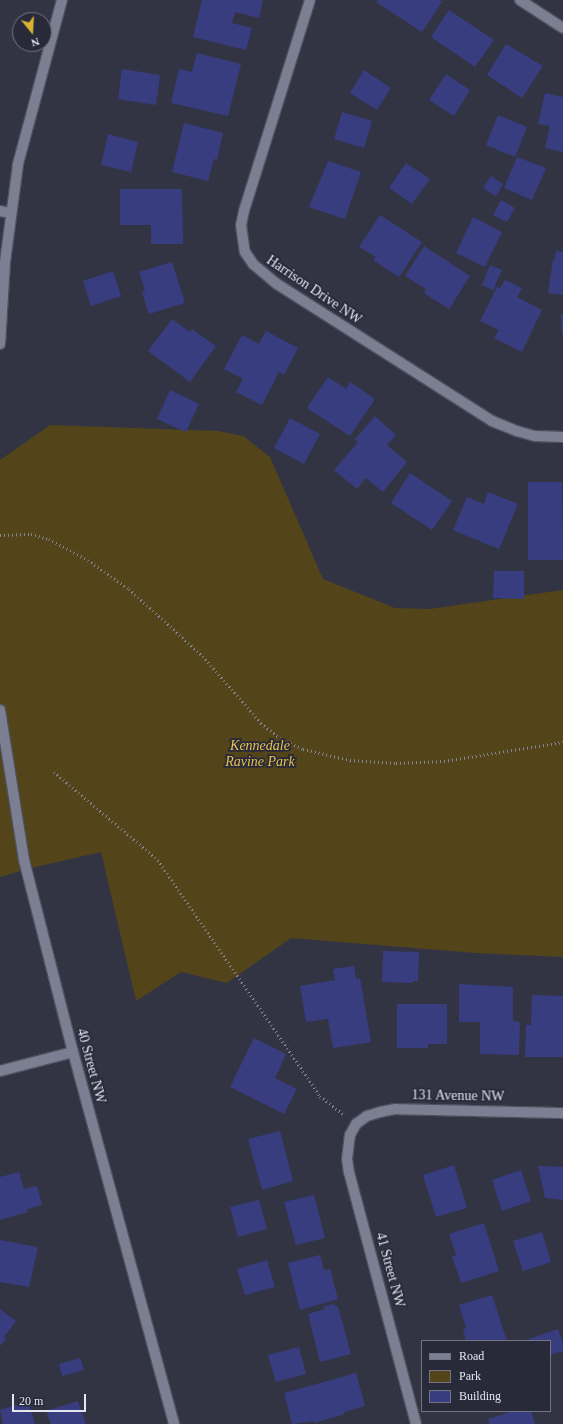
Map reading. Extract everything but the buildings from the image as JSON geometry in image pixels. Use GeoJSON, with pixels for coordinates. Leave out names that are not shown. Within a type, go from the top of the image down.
{"type":"FeatureCollection","features":[{"type":"Feature","properties":{"kind":"street"},"geometry":{"type":"LineString","coordinates":[[0,344],[5,262],[5,212],[62,0]]}},
{"type":"Feature","properties":{"kind":"street","name":"Harrison Drive NW"},"geometry":{"type":"LineString","coordinates":[[310,0],[244,211],[241,225],[245,252],[253,264],[277,284],[492,420],[517,431],[535,436],[563,437]]}},
{"type":"Feature","properties":{"kind":"street"},"geometry":{"type":"LineString","coordinates":[[520,0],[563,28]]}},
{"type":"Feature","properties":{"kind":"street","name":"40 Street NW"},"geometry":{"type":"LineString","coordinates":[[0,710],[24,860],[73,1052],[174,1424]]}},
{"type":"Feature","properties":{"kind":"street"},"geometry":{"type":"LineString","coordinates":[[0,1071],[73,1052]]}},
{"type":"Feature","properties":{"kind":"street","name":"131 Avenue NW"},"geometry":{"type":"LineString","coordinates":[[356,1124],[380,1112],[396,1109],[563,1112]]}},
{"type":"Feature","properties":{"kind":"street","name":"41 Street NW"},"geometry":{"type":"LineString","coordinates":[[356,1124],[348,1146],[347,1159],[349,1173],[416,1424]]}},
{"type":"Feature","properties":{"kind":"path"},"geometry":{"type":"LineString","coordinates":[[0,535],[31,534],[49,539],[88,560],[129,589],[203,656],[261,723],[280,738],[303,749],[350,760],[396,764],[444,761],[563,742]]}},
{"type":"Feature","properties":{"kind":"path"},"geometry":{"type":"LineString","coordinates":[[54,772],[158,860],[320,1096],[356,1124]]}},
{"type":"Feature","properties":{"kind":"green space","name":"Kennedale Ravine Park"},"geometry":{"type":"Polygon","coordinates":[[[50,425],[218,431],[243,436],[270,457],[323,579],[395,608],[430,609],[563,590],[563,957],[476,953],[291,938],[227,983],[181,972],[136,1001],[101,852],[27,869],[0,877],[0,460],[50,425]]]}}]}
